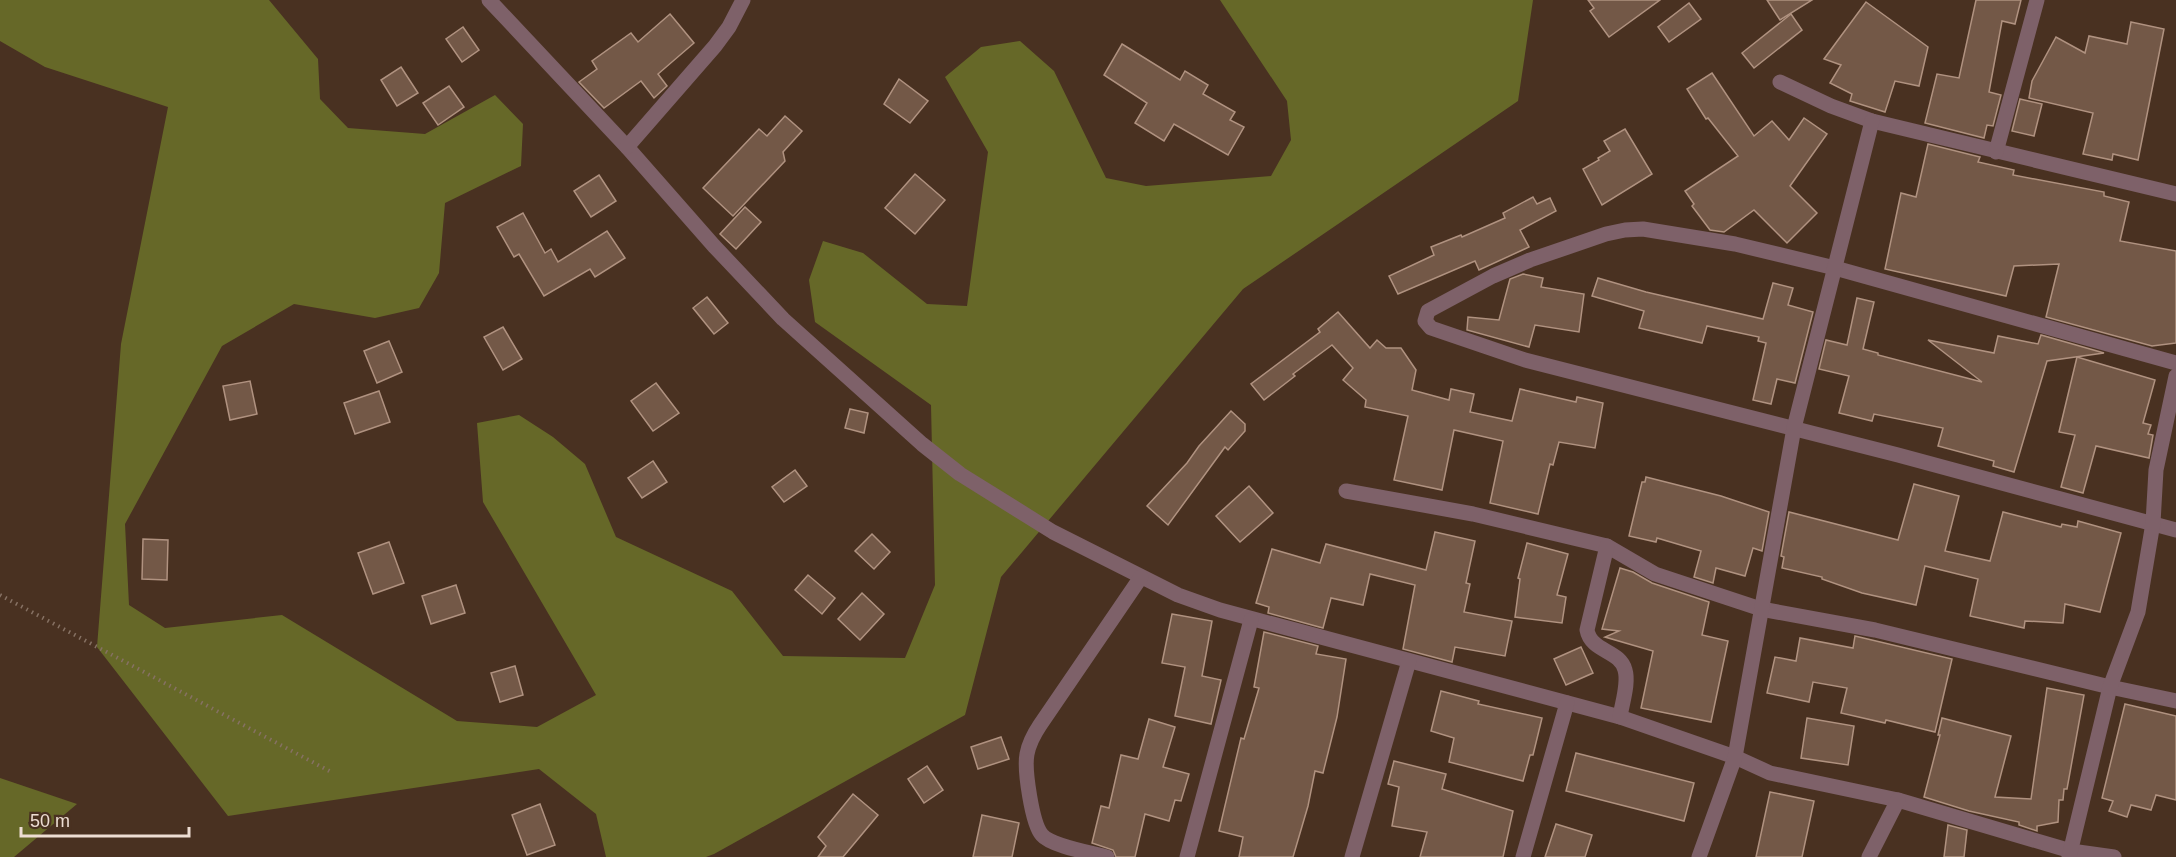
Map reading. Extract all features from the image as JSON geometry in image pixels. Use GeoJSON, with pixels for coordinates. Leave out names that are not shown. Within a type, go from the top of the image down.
{"type":"FeatureCollection","features":[{"type":"Feature","properties":{"kind":"street"},"geometry":{"type":"LineString","coordinates":[[489,0],[627,147],[714,246],[783,319],[922,444],[960,474],[1053,532],[1200,604],[1251,620],[1620,717],[1736,757],[1770,772],[1898,800],[2070,854],[2115,857]]}},
{"type":"Feature","properties":{"kind":"street"},"geometry":{"type":"LineString","coordinates":[[627,147],[715,46],[729,27],[743,0]]}},
{"type":"Feature","properties":{"kind":"street"},"geometry":{"type":"LineString","coordinates":[[1996,152],[2037,0]]}},
{"type":"Feature","properties":{"kind":"street"},"geometry":{"type":"LineString","coordinates":[[1780,82],[1831,106],[1872,121],[1996,152],[2118,178],[2176,194]]}},
{"type":"Feature","properties":{"kind":"street"},"geometry":{"type":"LineString","coordinates":[[1699,857],[1736,757],[1794,428],[1872,121]]}},
{"type":"Feature","properties":{"kind":"street"},"geometry":{"type":"LineString","coordinates":[[2176,363],[1834,268],[1735,244],[1661,231],[1625,230],[1579,242],[1493,276],[1428,311],[1425,316],[1425,321],[1431,328],[1525,360],[1794,428],[2176,530]]}},
{"type":"Feature","properties":{"kind":"street"},"geometry":{"type":"LineString","coordinates":[[2070,854],[2110,687],[2138,612],[2153,523],[2156,470],[2176,376]]}},
{"type":"Feature","properties":{"kind":"street"},"geometry":{"type":"LineString","coordinates":[[1346,491],[1473,514],[1607,546],[1655,574],[1761,609],[1875,630],[2176,701]]}},
{"type":"Feature","properties":{"kind":"street"},"geometry":{"type":"LineString","coordinates":[[1607,546],[1587,630],[1588,638],[1622,662],[1625,668],[1626,676],[1620,717]]}},
{"type":"Feature","properties":{"kind":"street"},"geometry":{"type":"LineString","coordinates":[[1107,857],[1053,842],[1042,836],[1036,824],[1026,757],[1031,740],[1040,725],[1141,577]]}},
{"type":"Feature","properties":{"kind":"street"},"geometry":{"type":"LineString","coordinates":[[1187,857],[1251,620]]}},
{"type":"Feature","properties":{"kind":"street"},"geometry":{"type":"LineString","coordinates":[[1352,857],[1409,661]]}},
{"type":"Feature","properties":{"kind":"street"},"geometry":{"type":"LineString","coordinates":[[1523,857],[1568,703]]}},
{"type":"Feature","properties":{"kind":"street"},"geometry":{"type":"LineString","coordinates":[[1869,857],[1898,800]]}},
{"type":"Feature","properties":{"kind":"path"},"geometry":{"type":"LineString","coordinates":[[0,595],[333,773]]}},
{"type":"Feature","properties":{"kind":"shaded area"},"geometry":{"type":"Polygon","coordinates":[[[0,0],[269,0],[318,59],[320,99],[348,128],[425,134],[495,95],[523,124],[521,166],[445,203],[439,273],[419,308],[375,318],[294,304],[222,346],[125,524],[129,605],[165,628],[282,615],[457,721],[537,727],[596,695],[483,502],[477,423],[519,415],[553,437],[585,464],[616,537],[732,591],[783,656],[905,658],[935,585],[931,405],[815,322],[809,280],[823,241],[863,253],[927,304],[967,306],[988,152],[945,77],[981,47],[1020,41],[1054,71],[1106,178],[1146,186],[1271,176],[1291,140],[1287,101],[1220,0],[1533,0],[1518,101],[1243,289],[1001,577],[965,715],[714,854],[706,857],[606,857],[596,814],[539,769],[228,816],[97,647],[121,344],[168,107],[45,67],[0,41],[0,0]]]}},
{"type":"Feature","properties":{"kind":"shaded area"},"geometry":{"type":"Polygon","coordinates":[[[0,778],[77,804],[14,857],[0,857],[0,778]]]}},
{"type":"Feature","properties":{"kind":"building"},"geometry":{"type":"Polygon","coordinates":[[[1588,0],[1660,0],[1609,37],[1590,11],[1594,8],[1588,0]]]}},
{"type":"Feature","properties":{"kind":"building"},"geometry":{"type":"Polygon","coordinates":[[[1767,0],[1812,0],[1780,20],[1767,0]]]}},
{"type":"Feature","properties":{"kind":"building"},"geometry":{"type":"Polygon","coordinates":[[[1976,0],[2021,0],[2015,24],[2002,21],[1989,92],[2001,95],[1993,126],[1987,125],[1984,138],[1925,123],[1937,74],[1959,78],[1976,0]]]}},
{"type":"Feature","properties":{"kind":"building"},"geometry":{"type":"Polygon","coordinates":[[[1866,2],[1928,47],[1919,86],[1895,81],[1885,112],[1850,101],[1852,94],[1830,83],[1841,65],[1824,59],[1866,2]]]}},
{"type":"Feature","properties":{"kind":"building"},"geometry":{"type":"Polygon","coordinates":[[[1689,3],[1701,19],[1669,42],[1658,27],[1689,3]]]}},
{"type":"Feature","properties":{"kind":"building"},"geometry":{"type":"Polygon","coordinates":[[[670,14],[694,43],[658,74],[667,86],[654,98],[641,81],[604,108],[579,82],[597,69],[592,61],[631,33],[638,42],[670,14]]]}},
{"type":"Feature","properties":{"kind":"building"},"geometry":{"type":"Polygon","coordinates":[[[1791,14],[1802,30],[1754,68],[1742,53],[1791,14]]]}},
{"type":"Feature","properties":{"kind":"building"},"geometry":{"type":"Polygon","coordinates":[[[2131,22],[2164,29],[2138,160],[2113,154],[2112,160],[2083,154],[2093,113],[2029,98],[2032,81],[2056,37],[2085,53],[2089,36],[2127,44],[2131,22]]]}},
{"type":"Feature","properties":{"kind":"building"},"geometry":{"type":"Polygon","coordinates":[[[463,27],[479,50],[462,62],[446,39],[463,27]]]}},
{"type":"Feature","properties":{"kind":"building"},"geometry":{"type":"Polygon","coordinates":[[[1122,44],[1180,80],[1185,71],[1208,85],[1203,94],[1235,112],[1230,120],[1244,127],[1228,155],[1174,124],[1164,141],[1135,123],[1147,103],[1104,75],[1122,44]]]}},
{"type":"Feature","properties":{"kind":"building"},"geometry":{"type":"Polygon","coordinates":[[[401,67],[418,93],[397,106],[381,80],[401,67]]]}},
{"type":"Feature","properties":{"kind":"building"},"geometry":{"type":"Polygon","coordinates":[[[1712,73],[1754,136],[1772,121],[1789,140],[1804,118],[1827,134],[1790,186],[1817,213],[1787,243],[1754,210],[1724,232],[1710,230],[1692,206],[1694,204],[1685,191],[1738,156],[1708,118],[1706,119],[1687,89],[1712,73]]]}},
{"type":"Feature","properties":{"kind":"building"},"geometry":{"type":"Polygon","coordinates":[[[899,79],[928,101],[910,123],[884,104],[899,79]]]}},
{"type":"Feature","properties":{"kind":"building"},"geometry":{"type":"Polygon","coordinates":[[[449,86],[464,107],[438,125],[423,103],[449,86]]]}},
{"type":"Feature","properties":{"kind":"building"},"geometry":{"type":"Polygon","coordinates":[[[2020,99],[2042,104],[2034,136],[2012,131],[2020,99]]]}},
{"type":"Feature","properties":{"kind":"building"},"geometry":{"type":"Polygon","coordinates":[[[785,116],[802,131],[783,152],[785,161],[733,216],[703,188],[759,129],[767,136],[785,116]]]}},
{"type":"Feature","properties":{"kind":"building"},"geometry":{"type":"Polygon","coordinates":[[[1625,129],[1652,174],[1602,205],[1583,169],[1610,151],[1604,141],[1625,129]]]}},
{"type":"Feature","properties":{"kind":"building"},"geometry":{"type":"Polygon","coordinates":[[[1928,144],[1980,157],[1978,162],[2014,170],[2013,175],[2104,192],[2104,196],[2129,202],[2120,241],[2176,251],[2176,343],[2152,346],[2046,317],[2059,264],[2014,266],[2006,296],[1885,269],[1901,193],[1916,197],[1928,144]]]}},
{"type":"Feature","properties":{"kind":"building"},"geometry":{"type":"Polygon","coordinates":[[[915,174],[945,200],[915,234],[885,208],[915,174]]]}},
{"type":"Feature","properties":{"kind":"building"},"geometry":{"type":"Polygon","coordinates":[[[599,175],[616,201],[591,217],[574,191],[599,175]]]}},
{"type":"Feature","properties":{"kind":"building"},"geometry":{"type":"Polygon","coordinates":[[[1533,197],[1537,204],[1550,198],[1556,211],[1520,230],[1529,247],[1479,270],[1475,261],[1398,294],[1389,276],[1434,255],[1431,247],[1461,235],[1462,237],[1505,218],[1503,213],[1533,197]]]}},
{"type":"Feature","properties":{"kind":"building"},"geometry":{"type":"Polygon","coordinates":[[[745,207],[761,222],[736,249],[720,234],[745,207]]]}},
{"type":"Feature","properties":{"kind":"building"},"geometry":{"type":"Polygon","coordinates":[[[523,213],[545,253],[551,249],[558,262],[607,231],[625,258],[595,277],[590,269],[544,296],[519,254],[514,257],[497,227],[523,213]]]}},
{"type":"Feature","properties":{"kind":"building"},"geometry":{"type":"Polygon","coordinates":[[[1523,274],[1543,278],[1541,287],[1584,294],[1579,332],[1535,325],[1529,347],[1467,330],[1468,317],[1499,320],[1510,279],[1523,274]]]}},
{"type":"Feature","properties":{"kind":"building"},"geometry":{"type":"Polygon","coordinates":[[[1598,278],[1646,292],[1763,319],[1773,283],[1793,288],[1788,305],[1813,312],[1795,383],[1777,379],[1771,404],[1753,400],[1766,343],[1758,341],[1759,337],[1707,326],[1702,343],[1639,328],[1644,311],[1592,296],[1598,278]]]}},
{"type":"Feature","properties":{"kind":"building"},"geometry":{"type":"Polygon","coordinates":[[[707,297],[728,323],[714,334],[693,308],[707,297]]]}},
{"type":"Feature","properties":{"kind":"building"},"geometry":{"type":"Polygon","coordinates":[[[1857,298],[1874,302],[1863,349],[1982,382],[1928,340],[1994,353],[1998,336],[2038,344],[2041,335],[2104,353],[2047,361],[2014,472],[1993,466],[1994,461],[1938,446],[1943,428],[1874,414],[1872,421],[1839,413],[1849,376],[1819,369],[1826,340],[1847,345],[1857,298]]]}},
{"type":"Feature","properties":{"kind":"building"},"geometry":{"type":"Polygon","coordinates":[[[1338,312],[1370,348],[1377,340],[1386,348],[1401,348],[1416,370],[1412,390],[1449,400],[1451,389],[1474,394],[1470,412],[1512,421],[1520,389],[1576,402],[1577,397],[1603,403],[1595,448],[1559,442],[1553,465],[1550,464],[1538,514],[1490,503],[1503,441],[1454,430],[1442,490],[1394,480],[1408,416],[1365,407],[1366,400],[1343,380],[1353,368],[1332,345],[1293,374],[1295,376],[1264,400],[1251,384],[1320,332],[1318,329],[1338,312]]]}},
{"type":"Feature","properties":{"kind":"building"},"geometry":{"type":"Polygon","coordinates":[[[503,327],[522,359],[503,370],[484,337],[503,327]]]}},
{"type":"Feature","properties":{"kind":"building"},"geometry":{"type":"Polygon","coordinates":[[[389,341],[402,372],[377,383],[364,351],[389,341]]]}},
{"type":"Feature","properties":{"kind":"building"},"geometry":{"type":"Polygon","coordinates":[[[2077,357],[2155,380],[2143,423],[2151,425],[2148,434],[2153,435],[2149,458],[2096,446],[2083,493],[2061,487],[2075,435],[2059,432],[2077,357]]]}},
{"type":"Feature","properties":{"kind":"building"},"geometry":{"type":"Polygon","coordinates":[[[250,381],[257,414],[230,420],[223,386],[250,381]]]}},
{"type":"Feature","properties":{"kind":"building"},"geometry":{"type":"Polygon","coordinates":[[[656,383],[679,413],[653,431],[631,401],[656,383]]]}},
{"type":"Feature","properties":{"kind":"building"},"geometry":{"type":"Polygon","coordinates":[[[379,391],[390,422],[355,434],[344,403],[379,391]]]}},
{"type":"Feature","properties":{"kind":"building"},"geometry":{"type":"Polygon","coordinates":[[[850,409],[868,413],[864,433],[845,428],[850,409]]]}},
{"type":"Feature","properties":{"kind":"building"},"geometry":{"type":"Polygon","coordinates":[[[1231,411],[1245,424],[1245,431],[1228,450],[1225,447],[1168,525],[1147,506],[1231,411]]]}},
{"type":"Feature","properties":{"kind":"building"},"geometry":{"type":"Polygon","coordinates":[[[653,461],[667,482],[642,498],[628,478],[653,461]]]}},
{"type":"Feature","properties":{"kind":"building"},"geometry":{"type":"Polygon","coordinates":[[[795,470],[807,486],[784,502],[772,487],[795,470]]]}},
{"type":"Feature","properties":{"kind":"building"},"geometry":{"type":"Polygon","coordinates":[[[1646,477],[1721,496],[1769,512],[1762,551],[1753,548],[1745,576],[1716,568],[1713,583],[1694,577],[1701,551],[1657,538],[1656,542],[1629,536],[1642,482],[1645,482],[1646,477]]]}},
{"type":"Feature","properties":{"kind":"building"},"geometry":{"type":"Polygon","coordinates":[[[1914,484],[1959,496],[1945,551],[1990,561],[2003,512],[2061,527],[2062,524],[2077,527],[2078,521],[2121,533],[2100,612],[2065,604],[2063,623],[2025,621],[2024,628],[1970,616],[1978,579],[1925,566],[1916,605],[1862,593],[1822,579],[1822,577],[1782,568],[1784,557],[1781,556],[1789,512],[1898,540],[1914,484]]]}},
{"type":"Feature","properties":{"kind":"building"},"geometry":{"type":"Polygon","coordinates":[[[1249,486],[1273,513],[1240,542],[1216,516],[1249,486]]]}},
{"type":"Feature","properties":{"kind":"building"},"geometry":{"type":"Polygon","coordinates":[[[1435,532],[1475,541],[1466,583],[1470,584],[1464,612],[1512,621],[1505,656],[1455,647],[1452,662],[1403,649],[1415,585],[1370,574],[1363,605],[1331,598],[1323,628],[1268,613],[1269,607],[1256,603],[1272,549],[1320,563],[1326,544],[1426,570],[1435,532]]]}},
{"type":"Feature","properties":{"kind":"building"},"geometry":{"type":"Polygon","coordinates":[[[872,534],[890,552],[874,569],[855,551],[872,534]]]}},
{"type":"Feature","properties":{"kind":"building"},"geometry":{"type":"Polygon","coordinates":[[[143,539],[168,540],[167,580],[142,579],[143,539]]]}},
{"type":"Feature","properties":{"kind":"building"},"geometry":{"type":"Polygon","coordinates":[[[389,542],[404,583],[373,594],[358,553],[389,542]]]}},
{"type":"Feature","properties":{"kind":"building"},"geometry":{"type":"Polygon","coordinates":[[[1527,543],[1568,554],[1557,595],[1566,597],[1562,623],[1515,617],[1520,579],[1518,578],[1527,543]]]}},
{"type":"Feature","properties":{"kind":"building"},"geometry":{"type":"Polygon","coordinates":[[[1620,568],[1633,572],[1652,583],[1709,602],[1702,635],[1728,641],[1711,722],[1641,708],[1653,651],[1605,637],[1619,631],[1602,629],[1620,568]]]}},
{"type":"Feature","properties":{"kind":"building"},"geometry":{"type":"Polygon","coordinates":[[[808,575],[835,598],[822,614],[795,590],[808,575]]]}},
{"type":"Feature","properties":{"kind":"building"},"geometry":{"type":"Polygon","coordinates":[[[456,585],[465,613],[431,624],[422,596],[456,585]]]}},
{"type":"Feature","properties":{"kind":"building"},"geometry":{"type":"Polygon","coordinates":[[[862,593],[884,614],[860,640],[838,619],[862,593]]]}},
{"type":"Feature","properties":{"kind":"building"},"geometry":{"type":"Polygon","coordinates":[[[1172,614],[1212,621],[1202,676],[1221,680],[1211,724],[1175,716],[1185,667],[1162,663],[1172,614]]]}},
{"type":"Feature","properties":{"kind":"building"},"geometry":{"type":"Polygon","coordinates":[[[1264,632],[1318,646],[1316,654],[1346,659],[1337,717],[1323,773],[1315,771],[1308,806],[1293,857],[1239,857],[1243,837],[1219,831],[1241,738],[1244,739],[1259,688],[1254,687],[1264,632]]]}},
{"type":"Feature","properties":{"kind":"building"},"geometry":{"type":"Polygon","coordinates":[[[1855,636],[1952,659],[1935,732],[1886,720],[1885,723],[1841,713],[1847,688],[1813,682],[1809,702],[1767,693],[1775,657],[1796,661],[1800,638],[1853,648],[1855,636]]]}},
{"type":"Feature","properties":{"kind":"building"},"geometry":{"type":"Polygon","coordinates":[[[1581,647],[1593,673],[1566,685],[1554,659],[1581,647]]]}},
{"type":"Feature","properties":{"kind":"building"},"geometry":{"type":"Polygon","coordinates":[[[515,666],[523,695],[500,702],[491,673],[515,666]]]}},
{"type":"Feature","properties":{"kind":"building"},"geometry":{"type":"Polygon","coordinates":[[[2047,688],[2084,695],[2067,789],[2064,789],[2063,800],[2059,800],[2058,822],[2037,826],[2037,831],[2019,825],[2019,822],[1969,811],[1924,797],[1940,735],[1938,735],[1942,718],[2011,736],[1995,797],[2031,799],[2047,688]]]}},
{"type":"Feature","properties":{"kind":"building"},"geometry":{"type":"Polygon","coordinates":[[[1441,691],[1479,701],[1478,704],[1542,718],[1533,755],[1530,755],[1523,781],[1449,762],[1454,738],[1431,731],[1441,691]]]}},
{"type":"Feature","properties":{"kind":"building"},"geometry":{"type":"Polygon","coordinates":[[[2125,704],[2176,716],[2176,800],[2156,795],[2151,810],[2131,805],[2127,817],[2109,811],[2113,801],[2102,798],[2125,704]]]}},
{"type":"Feature","properties":{"kind":"building"},"geometry":{"type":"Polygon","coordinates":[[[1807,718],[1854,726],[1848,765],[1801,758],[1807,718]]]}},
{"type":"Feature","properties":{"kind":"building"},"geometry":{"type":"Polygon","coordinates":[[[1149,719],[1175,727],[1163,767],[1189,774],[1181,801],[1175,800],[1169,821],[1145,814],[1135,857],[1116,857],[1113,850],[1092,843],[1101,806],[1109,808],[1121,755],[1138,759],[1149,719]]]}},
{"type":"Feature","properties":{"kind":"building"},"geometry":{"type":"Polygon","coordinates":[[[1001,737],[1009,759],[978,769],[971,747],[1001,737]]]}},
{"type":"Feature","properties":{"kind":"building"},"geometry":{"type":"Polygon","coordinates":[[[1576,753],[1694,783],[1684,821],[1566,791],[1576,753]]]}},
{"type":"Feature","properties":{"kind":"building"},"geometry":{"type":"Polygon","coordinates":[[[1394,761],[1446,774],[1442,789],[1513,811],[1503,857],[1420,857],[1427,832],[1392,826],[1399,787],[1388,784],[1394,761]]]}},
{"type":"Feature","properties":{"kind":"building"},"geometry":{"type":"Polygon","coordinates":[[[927,766],[943,790],[924,803],[908,779],[927,766]]]}},
{"type":"Feature","properties":{"kind":"building"},"geometry":{"type":"Polygon","coordinates":[[[1770,792],[1814,801],[1802,857],[1756,857],[1770,792]]]}},
{"type":"Feature","properties":{"kind":"building"},"geometry":{"type":"Polygon","coordinates":[[[853,794],[878,815],[843,857],[818,857],[826,846],[818,837],[853,794]]]}},
{"type":"Feature","properties":{"kind":"building"},"geometry":{"type":"Polygon","coordinates":[[[540,804],[555,845],[527,855],[512,815],[540,804]]]}},
{"type":"Feature","properties":{"kind":"building"},"geometry":{"type":"Polygon","coordinates":[[[982,815],[1019,823],[1012,857],[973,857],[982,815]]]}},
{"type":"Feature","properties":{"kind":"building"},"geometry":{"type":"Polygon","coordinates":[[[1556,824],[1592,835],[1585,857],[1545,857],[1556,824]]]}},
{"type":"Feature","properties":{"kind":"building"},"geometry":{"type":"Polygon","coordinates":[[[1948,825],[1967,830],[1964,857],[1944,857],[1948,825]]]}}]}
